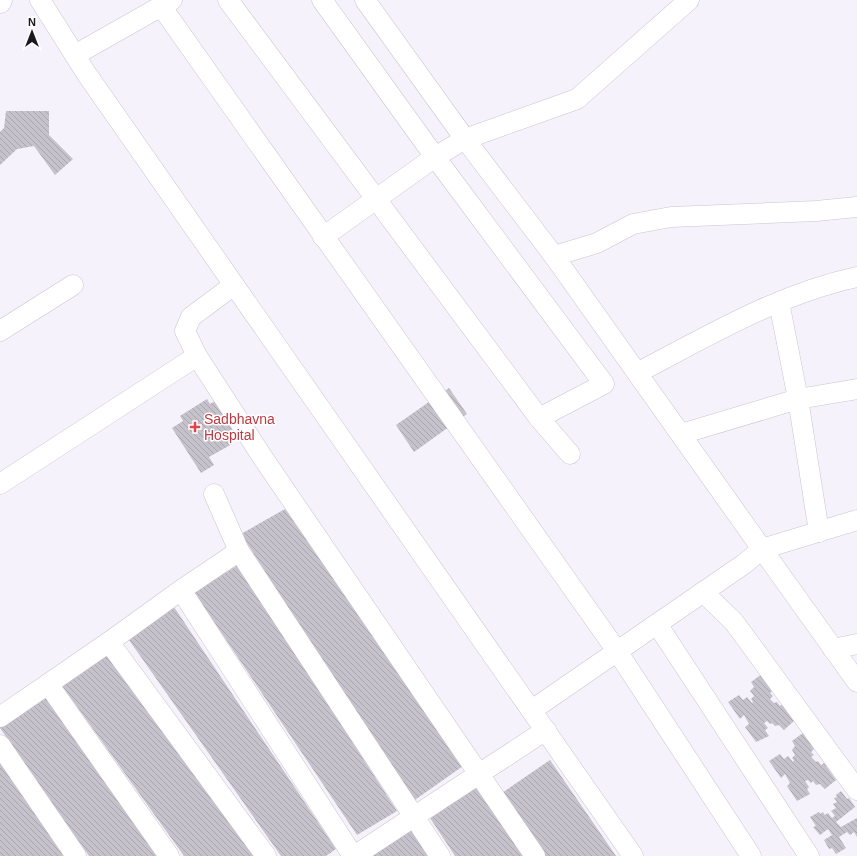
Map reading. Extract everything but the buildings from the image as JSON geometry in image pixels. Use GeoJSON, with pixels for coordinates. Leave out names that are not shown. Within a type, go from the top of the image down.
{"type":"FeatureCollection","features":[{"type":"Feature","properties":{"kind":"street"},"geometry":{"type":"LineString","coordinates":[[40,0],[75,55],[234,285],[634,856]]}},
{"type":"Feature","properties":{"kind":"street"},"geometry":{"type":"LineString","coordinates":[[228,0],[539,418],[570,454]]}},
{"type":"Feature","properties":{"kind":"street"},"geometry":{"type":"LineString","coordinates":[[322,0],[435,157],[604,384],[539,418]]}},
{"type":"Feature","properties":{"kind":"street"},"geometry":{"type":"LineString","coordinates":[[364,0],[465,139],[554,256],[857,682]]}},
{"type":"Feature","properties":{"kind":"street"},"geometry":{"type":"LineString","coordinates":[[323,237],[435,157],[465,139],[577,99],[689,0]]}},
{"type":"Feature","properties":{"kind":"street"},"geometry":{"type":"LineString","coordinates":[[75,55],[166,3],[323,237],[617,651],[751,856]]}},
{"type":"Feature","properties":{"kind":"street"},"geometry":{"type":"LineString","coordinates":[[554,256],[597,243],[633,224],[670,217],[816,210],[857,206]]}},
{"type":"Feature","properties":{"kind":"street"},"geometry":{"type":"LineString","coordinates":[[637,373],[757,310],[839,280],[857,277]]}},
{"type":"Feature","properties":{"kind":"street"},"geometry":{"type":"LineString","coordinates":[[0,331],[73,285]]}},
{"type":"Feature","properties":{"kind":"street"},"geometry":{"type":"LineString","coordinates":[[234,285],[191,317],[186,332],[197,356],[264,458],[535,856]]}},
{"type":"Feature","properties":{"kind":"street"},"geometry":{"type":"LineString","coordinates":[[779,302],[798,399],[819,532]]}},
{"type":"Feature","properties":{"kind":"street"},"geometry":{"type":"LineString","coordinates":[[0,484],[197,356]]}},
{"type":"Feature","properties":{"kind":"street"},"geometry":{"type":"LineString","coordinates":[[681,434],[798,399],[857,389]]}},
{"type":"Feature","properties":{"kind":"street"},"geometry":{"type":"LineString","coordinates":[[214,494],[239,551],[440,856]]}},
{"type":"Feature","properties":{"kind":"street"},"geometry":{"type":"LineString","coordinates":[[532,710],[703,592],[762,549],[857,520]]}},
{"type":"Feature","properties":{"kind":"street"},"geometry":{"type":"LineString","coordinates":[[0,717],[239,551]]}},
{"type":"Feature","properties":{"kind":"street"},"geometry":{"type":"LineString","coordinates":[[181,590],[353,856],[546,730]]}},
{"type":"Feature","properties":{"kind":"street"},"geometry":{"type":"LineString","coordinates":[[703,592],[734,622],[857,790]]}},
{"type":"Feature","properties":{"kind":"street"},"geometry":{"type":"LineString","coordinates":[[657,624],[809,856]]}},
{"type":"Feature","properties":{"kind":"street"},"geometry":{"type":"LineString","coordinates":[[109,642],[266,856]]}},
{"type":"Feature","properties":{"kind":"street"},"geometry":{"type":"LineString","coordinates":[[833,649],[857,644]]}},
{"type":"Feature","properties":{"kind":"street"},"geometry":{"type":"LineString","coordinates":[[48,684],[169,856]]}},
{"type":"Feature","properties":{"kind":"street"},"geometry":{"type":"LineString","coordinates":[[0,745],[76,856]]}},
{"type":"Feature","properties":{"kind":"place","name":"Sadbhavna Hospital"},"geometry":{"type":"Point","coordinates":[195,427]}}]}
